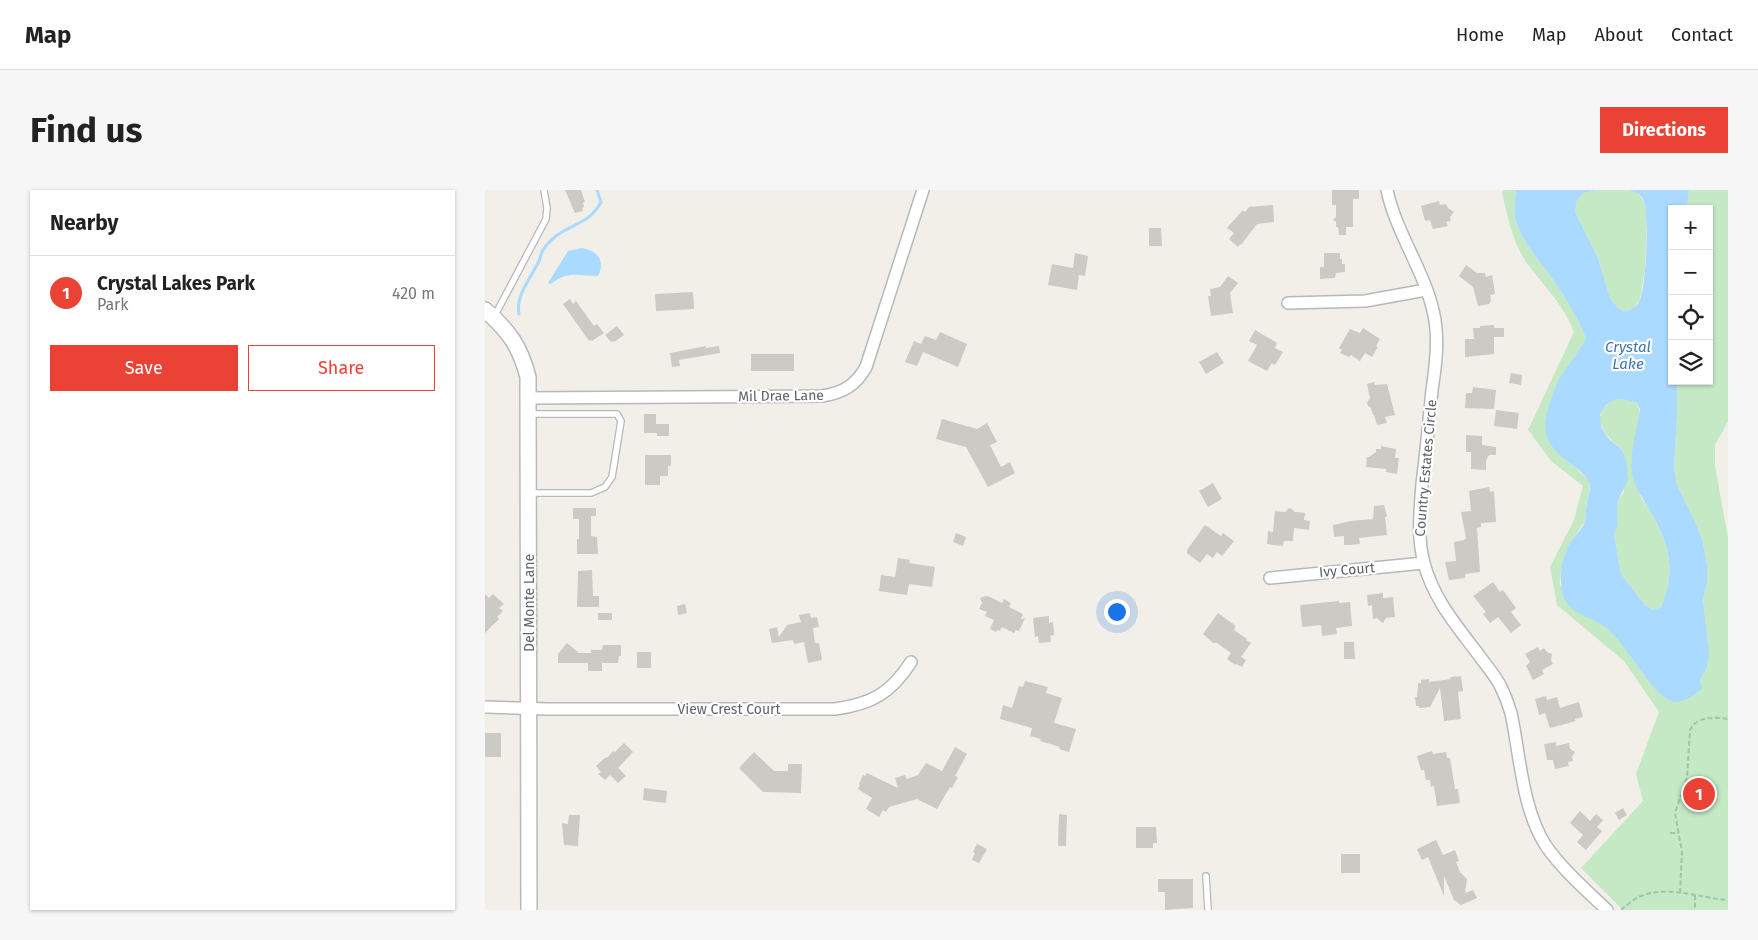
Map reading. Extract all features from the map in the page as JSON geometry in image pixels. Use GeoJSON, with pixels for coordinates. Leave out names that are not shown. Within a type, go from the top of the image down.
{"type":"FeatureCollection","features":[{"type":"Feature","properties":{"kind":"street","name":"Mil Drae Lane"},"geometry":{"type":"LineString","coordinates":[[527,398],[823,396],[836,394],[846,389],[861,377],[866,367],[923,190]]}},
{"type":"Feature","properties":{"kind":"street","name":"Country Estates Circle"},"geometry":{"type":"LineString","coordinates":[[1387,190],[1395,217],[1433,310],[1437,346],[1419,512],[1420,549],[1430,584],[1440,601],[1490,670],[1506,698],[1511,713],[1530,812],[1537,830],[1555,858],[1607,910]]}},
{"type":"Feature","properties":{"kind":"street"},"geometry":{"type":"LineString","coordinates":[[1288,303],[1365,301],[1426,290]]}},
{"type":"Feature","properties":{"kind":"street","name":"Del Monte Lane"},"geometry":{"type":"LineString","coordinates":[[489,314],[503,327],[519,348],[528,377],[529,910]]}},
{"type":"Feature","properties":{"kind":"street","name":"Ivy Court"},"geometry":{"type":"LineString","coordinates":[[1270,578],[1424,563]]}},
{"type":"Feature","properties":{"kind":"street","name":"View Crest Court"},"geometry":{"type":"LineString","coordinates":[[485,707],[557,709],[835,709],[863,703],[882,695],[893,686],[911,662]]}},
{"type":"Feature","properties":{"kind":"lane"},"geometry":{"type":"LineString","coordinates":[[489,314],[546,219],[547,208],[544,190]]}},
{"type":"Feature","properties":{"kind":"lane"},"geometry":{"type":"LineString","coordinates":[[528,414],[617,414],[621,421],[620,437],[617,443],[612,477],[605,487],[591,493],[529,493]]}},
{"type":"Feature","properties":{"kind":"lane"},"geometry":{"type":"LineString","coordinates":[[1206,876],[1208,910]]}},
{"type":"Feature","properties":{"kind":"path"},"geometry":{"type":"LineString","coordinates":[[1680,893],[1682,852],[1675,813],[1687,778],[1690,730],[1693,724],[1708,718],[1728,719]]}},
{"type":"Feature","properties":{"kind":"path"},"geometry":{"type":"LineString","coordinates":[[1670,833],[1678,833]]}},
{"type":"Feature","properties":{"kind":"path"},"geometry":{"type":"LineString","coordinates":[[1621,910],[1633,900],[1651,893],[1695,894],[1728,900]]}},
{"type":"Feature","properties":{"kind":"path"},"geometry":{"type":"LineString","coordinates":[[1695,894],[1695,910]]}},
{"type":"Feature","properties":{"kind":"green space"},"geometry":{"type":"Polygon","coordinates":[[[1503,190],[1516,190],[1516,221],[1522,235],[1529,248],[1563,295],[1586,338],[1580,350],[1562,374],[1565,459],[1588,479],[1590,488],[1586,504],[1585,522],[1573,538],[1565,554],[1560,584],[1570,607],[1608,628],[1622,642],[1644,675],[1682,701],[1700,681],[1707,667],[1708,642],[1703,599],[1707,583],[1707,565],[1703,542],[1677,485],[1674,468],[1677,385],[1713,385],[1713,205],[1687,205],[1689,190],[1728,190],[1728,421],[1715,445],[1715,466],[1728,538],[1728,910],[1623,910],[1581,868],[1643,801],[1636,774],[1659,712],[1624,661],[1557,605],[1550,567],[1574,520],[1583,486],[1551,461],[1528,430],[1574,332],[1559,304],[1521,254],[1511,229],[1502,193],[1503,190]]]}},
{"type":"Feature","properties":{"kind":"green space"},"geometry":{"type":"Polygon","coordinates":[[[1598,190],[1627,190],[1636,192],[1643,200],[1647,214],[1645,269],[1640,300],[1634,308],[1626,312],[1618,308],[1610,298],[1598,258],[1575,212],[1577,200],[1584,193],[1598,190]]]}},
{"type":"Feature","properties":{"kind":"green space"},"geometry":{"type":"Polygon","coordinates":[[[1615,399],[1637,403],[1639,408],[1639,422],[1633,452],[1635,481],[1640,495],[1662,534],[1669,557],[1670,569],[1666,594],[1661,607],[1653,610],[1645,605],[1621,574],[1614,535],[1618,525],[1618,501],[1624,492],[1621,449],[1608,437],[1600,418],[1602,411],[1615,399]]]}},
{"type":"Feature","properties":{"kind":"water","name":"Crystal Lake"},"geometry":{"type":"Polygon","coordinates":[[[1516,190],[1598,190],[1584,193],[1577,200],[1575,212],[1598,258],[1610,298],[1618,308],[1626,312],[1638,304],[1640,300],[1647,233],[1643,199],[1640,195],[1627,190],[1689,190],[1687,205],[1668,205],[1668,385],[1677,385],[1674,468],[1677,485],[1703,542],[1707,565],[1707,583],[1703,599],[1709,653],[1707,667],[1700,681],[1702,688],[1691,697],[1682,701],[1673,702],[1654,688],[1617,638],[1604,626],[1571,608],[1563,595],[1562,565],[1570,543],[1585,522],[1590,484],[1584,475],[1555,450],[1550,443],[1545,427],[1548,409],[1555,388],[1586,338],[1563,295],[1529,248],[1522,235],[1515,217],[1516,190]],[[1616,399],[1606,405],[1600,414],[1601,427],[1609,439],[1621,449],[1626,459],[1628,480],[1618,501],[1618,525],[1614,535],[1621,574],[1645,605],[1653,610],[1661,607],[1666,594],[1670,569],[1669,557],[1662,533],[1633,478],[1632,452],[1640,409],[1637,403],[1616,399]]]}},
{"type":"Feature","properties":{"kind":"water"},"geometry":{"type":"Polygon","coordinates":[[[582,248],[592,251],[599,257],[601,265],[598,276],[568,275],[551,284],[548,283],[568,251],[582,248]]]}},
{"type":"Feature","properties":{"kind":"building"},"geometry":{"type":"Polygon","coordinates":[[[565,190],[581,190],[585,202],[583,202],[583,211],[575,213],[565,190]]]}},
{"type":"Feature","properties":{"kind":"building"},"geometry":{"type":"Polygon","coordinates":[[[1332,190],[1359,190],[1359,199],[1353,199],[1353,227],[1346,227],[1346,235],[1339,235],[1336,222],[1333,220],[1336,217],[1336,205],[1332,205],[1332,190]]]}},
{"type":"Feature","properties":{"kind":"building"},"geometry":{"type":"Polygon","coordinates":[[[1439,201],[1440,205],[1446,204],[1454,212],[1450,217],[1451,221],[1446,222],[1448,226],[1433,229],[1430,220],[1425,221],[1421,206],[1439,201]]]}},
{"type":"Feature","properties":{"kind":"building"},"geometry":{"type":"Polygon","coordinates":[[[1273,205],[1274,222],[1257,224],[1238,247],[1229,239],[1234,233],[1227,228],[1243,210],[1245,212],[1249,207],[1273,205]]]}},
{"type":"Feature","properties":{"kind":"building"},"geometry":{"type":"Polygon","coordinates":[[[1149,228],[1161,228],[1162,246],[1149,246],[1149,228]]]}},
{"type":"Feature","properties":{"kind":"building"},"geometry":{"type":"Polygon","coordinates":[[[1075,253],[1088,256],[1085,276],[1079,275],[1077,290],[1048,285],[1052,264],[1073,268],[1075,253]]]}},
{"type":"Feature","properties":{"kind":"building"},"geometry":{"type":"Polygon","coordinates":[[[1324,253],[1340,253],[1342,264],[1345,264],[1345,272],[1336,273],[1335,278],[1320,279],[1320,267],[1324,267],[1324,253]]]}},
{"type":"Feature","properties":{"kind":"building"},"geometry":{"type":"Polygon","coordinates":[[[1466,265],[1477,273],[1485,273],[1486,277],[1492,275],[1495,294],[1490,295],[1491,301],[1489,304],[1478,306],[1473,287],[1459,276],[1466,265]]]}},
{"type":"Feature","properties":{"kind":"building"},"geometry":{"type":"Polygon","coordinates":[[[1228,276],[1238,283],[1230,293],[1233,313],[1211,316],[1208,296],[1211,296],[1210,289],[1220,287],[1228,276]]]}},
{"type":"Feature","properties":{"kind":"building"},"geometry":{"type":"Polygon","coordinates":[[[693,292],[694,309],[656,311],[655,294],[693,292]]]}},
{"type":"Feature","properties":{"kind":"building"},"geometry":{"type":"Polygon","coordinates":[[[570,299],[573,304],[576,301],[594,326],[597,324],[604,333],[589,341],[563,304],[570,299]]]}},
{"type":"Feature","properties":{"kind":"building"},"geometry":{"type":"Polygon","coordinates":[[[1494,325],[1494,328],[1504,328],[1504,337],[1494,337],[1494,354],[1465,357],[1465,339],[1474,339],[1473,328],[1494,325]]]}},
{"type":"Feature","properties":{"kind":"building"},"geometry":{"type":"Polygon","coordinates":[[[617,326],[624,335],[611,342],[605,335],[617,326]]]}},
{"type":"Feature","properties":{"kind":"building"},"geometry":{"type":"Polygon","coordinates":[[[1363,328],[1380,339],[1372,357],[1365,353],[1360,361],[1351,355],[1349,357],[1340,353],[1342,350],[1339,348],[1350,329],[1360,333],[1363,328]]]}},
{"type":"Feature","properties":{"kind":"building"},"geometry":{"type":"Polygon","coordinates":[[[1255,330],[1277,343],[1275,348],[1283,352],[1275,365],[1272,363],[1267,371],[1248,361],[1257,345],[1249,341],[1255,330]]]}},
{"type":"Feature","properties":{"kind":"building"},"geometry":{"type":"Polygon","coordinates":[[[940,332],[967,344],[958,367],[923,352],[917,366],[905,362],[914,341],[921,344],[925,336],[936,340],[940,332]]]}},
{"type":"Feature","properties":{"kind":"building"},"geometry":{"type":"Polygon","coordinates":[[[706,346],[706,348],[719,346],[720,353],[679,360],[680,366],[672,367],[670,353],[706,346]]]}},
{"type":"Feature","properties":{"kind":"building"},"geometry":{"type":"Polygon","coordinates":[[[1217,352],[1224,363],[1206,374],[1199,362],[1217,352]]]}},
{"type":"Feature","properties":{"kind":"building"},"geometry":{"type":"Polygon","coordinates":[[[751,354],[794,354],[794,371],[751,371],[751,354]]]}},
{"type":"Feature","properties":{"kind":"building"},"geometry":{"type":"Polygon","coordinates":[[[1511,373],[1522,375],[1521,385],[1509,383],[1511,373]]]}},
{"type":"Feature","properties":{"kind":"building"},"geometry":{"type":"Polygon","coordinates":[[[1374,382],[1375,385],[1387,384],[1395,415],[1385,417],[1387,423],[1377,425],[1371,408],[1367,403],[1370,398],[1367,384],[1374,382]]]}},
{"type":"Feature","properties":{"kind":"building"},"geometry":{"type":"Polygon","coordinates":[[[1473,387],[1496,390],[1494,409],[1465,408],[1466,393],[1472,393],[1473,387]]]}},
{"type":"Feature","properties":{"kind":"building"},"geometry":{"type":"Polygon","coordinates":[[[1496,410],[1519,413],[1517,429],[1494,426],[1496,410]]]}},
{"type":"Feature","properties":{"kind":"building"},"geometry":{"type":"Polygon","coordinates":[[[644,414],[656,414],[656,424],[669,424],[669,436],[657,436],[657,433],[644,433],[644,414]]]}},
{"type":"Feature","properties":{"kind":"building"},"geometry":{"type":"Polygon","coordinates":[[[942,419],[977,429],[987,423],[997,442],[990,445],[1001,467],[1010,462],[1015,473],[988,487],[966,447],[936,439],[942,419]]]}},
{"type":"Feature","properties":{"kind":"building"},"geometry":{"type":"Polygon","coordinates":[[[1466,435],[1482,436],[1482,445],[1496,447],[1496,455],[1489,455],[1486,461],[1486,470],[1471,469],[1471,452],[1466,452],[1466,435]]]}},
{"type":"Feature","properties":{"kind":"building"},"geometry":{"type":"Polygon","coordinates":[[[1381,446],[1396,449],[1395,458],[1399,458],[1397,474],[1386,472],[1386,469],[1366,467],[1367,457],[1376,452],[1376,449],[1381,449],[1381,446]]]}},
{"type":"Feature","properties":{"kind":"building"},"geometry":{"type":"Polygon","coordinates":[[[645,455],[671,455],[671,466],[668,466],[668,476],[660,476],[660,485],[645,485],[645,455]]]}},
{"type":"Feature","properties":{"kind":"building"},"geometry":{"type":"Polygon","coordinates":[[[1213,483],[1222,499],[1208,507],[1199,491],[1213,483]]]}},
{"type":"Feature","properties":{"kind":"building"},"geometry":{"type":"Polygon","coordinates":[[[1489,487],[1490,492],[1494,491],[1496,522],[1481,523],[1481,527],[1477,528],[1480,572],[1465,574],[1465,578],[1449,580],[1445,562],[1456,561],[1454,542],[1466,538],[1461,512],[1471,511],[1469,491],[1489,487]]]}},
{"type":"Feature","properties":{"kind":"building"},"geometry":{"type":"Polygon","coordinates":[[[1384,505],[1387,516],[1385,517],[1387,535],[1359,538],[1360,544],[1350,545],[1344,545],[1344,536],[1334,537],[1333,525],[1373,519],[1374,506],[1384,505]]]}},
{"type":"Feature","properties":{"kind":"building"},"geometry":{"type":"Polygon","coordinates":[[[573,508],[596,508],[596,516],[591,516],[591,536],[597,537],[598,554],[577,554],[579,519],[573,519],[573,508]]]}},
{"type":"Feature","properties":{"kind":"building"},"geometry":{"type":"Polygon","coordinates":[[[1289,508],[1295,512],[1305,513],[1304,520],[1310,521],[1309,530],[1294,528],[1293,541],[1284,541],[1283,546],[1267,544],[1268,531],[1273,532],[1275,511],[1285,512],[1289,508]]]}},
{"type":"Feature","properties":{"kind":"building"},"geometry":{"type":"Polygon","coordinates":[[[1205,525],[1221,536],[1223,533],[1234,541],[1222,556],[1217,552],[1213,558],[1207,554],[1200,563],[1187,553],[1187,550],[1205,525]]]}},
{"type":"Feature","properties":{"kind":"building"},"geometry":{"type":"Polygon","coordinates":[[[956,533],[966,537],[963,546],[953,542],[956,533]]]}},
{"type":"Feature","properties":{"kind":"building"},"geometry":{"type":"Polygon","coordinates":[[[898,558],[910,560],[909,563],[935,567],[932,587],[909,584],[907,595],[879,591],[881,575],[895,577],[898,558]]]}},
{"type":"Feature","properties":{"kind":"building"},"geometry":{"type":"Polygon","coordinates":[[[592,570],[593,596],[599,596],[599,607],[577,607],[578,571],[592,570]]]}},
{"type":"Feature","properties":{"kind":"building"},"geometry":{"type":"Polygon","coordinates":[[[1493,582],[1500,592],[1503,590],[1516,608],[1511,612],[1521,625],[1511,633],[1498,617],[1490,623],[1483,614],[1486,612],[1473,596],[1493,582]]]}},
{"type":"Feature","properties":{"kind":"building"},"geometry":{"type":"Polygon","coordinates":[[[1383,593],[1383,598],[1393,597],[1395,617],[1386,618],[1383,623],[1377,618],[1373,619],[1372,605],[1368,606],[1367,595],[1383,593]]]}},
{"type":"Feature","properties":{"kind":"building"},"geometry":{"type":"Polygon","coordinates":[[[485,594],[489,598],[493,594],[504,604],[499,608],[503,611],[497,617],[499,619],[485,633],[485,594]]]}},
{"type":"Feature","properties":{"kind":"building"},"geometry":{"type":"Polygon","coordinates":[[[986,596],[1002,603],[1004,599],[1011,603],[1009,607],[1023,614],[1021,619],[1025,618],[1019,631],[1016,630],[1014,633],[1002,627],[1000,631],[997,630],[996,632],[990,629],[994,620],[985,616],[987,612],[979,609],[982,603],[980,598],[986,596]]]}},
{"type":"Feature","properties":{"kind":"building"},"geometry":{"type":"Polygon","coordinates":[[[1339,601],[1339,603],[1350,602],[1352,626],[1336,628],[1337,634],[1322,636],[1321,625],[1302,627],[1300,605],[1339,601]]]}},
{"type":"Feature","properties":{"kind":"building"},"geometry":{"type":"Polygon","coordinates":[[[685,604],[687,613],[678,615],[677,606],[685,604]]]}},
{"type":"Feature","properties":{"kind":"building"},"geometry":{"type":"Polygon","coordinates":[[[598,613],[612,613],[612,620],[598,620],[598,613]]]}},
{"type":"Feature","properties":{"kind":"building"},"geometry":{"type":"Polygon","coordinates":[[[810,613],[811,618],[817,617],[819,627],[813,628],[815,643],[819,643],[822,660],[808,663],[804,642],[794,644],[793,640],[772,643],[769,629],[777,627],[779,637],[787,625],[801,622],[799,615],[810,613]]]}},
{"type":"Feature","properties":{"kind":"building"},"geometry":{"type":"Polygon","coordinates":[[[1218,613],[1236,626],[1234,630],[1251,643],[1241,657],[1246,660],[1242,667],[1235,665],[1227,659],[1231,653],[1217,643],[1213,643],[1203,634],[1218,613]]]}},
{"type":"Feature","properties":{"kind":"building"},"geometry":{"type":"Polygon","coordinates":[[[1049,616],[1049,623],[1053,622],[1054,635],[1050,636],[1051,642],[1039,643],[1038,636],[1035,637],[1033,618],[1049,616]]]}},
{"type":"Feature","properties":{"kind":"building"},"geometry":{"type":"Polygon","coordinates":[[[1344,642],[1354,642],[1355,659],[1344,659],[1344,642]]]}},
{"type":"Feature","properties":{"kind":"building"},"geometry":{"type":"Polygon","coordinates":[[[567,643],[579,653],[591,653],[591,650],[602,650],[603,645],[621,645],[621,656],[619,656],[618,663],[602,663],[602,671],[588,671],[588,663],[558,663],[558,654],[567,643]]]}},
{"type":"Feature","properties":{"kind":"building"},"geometry":{"type":"Polygon","coordinates":[[[1538,647],[1540,651],[1544,648],[1552,654],[1551,661],[1553,664],[1542,670],[1544,674],[1533,680],[1526,666],[1530,662],[1525,654],[1538,647]]]}},
{"type":"Feature","properties":{"kind":"building"},"geometry":{"type":"Polygon","coordinates":[[[637,652],[651,652],[651,668],[637,668],[637,652]]]}},
{"type":"Feature","properties":{"kind":"building"},"geometry":{"type":"Polygon","coordinates":[[[1461,676],[1463,691],[1458,692],[1461,719],[1444,721],[1440,688],[1430,707],[1419,708],[1419,706],[1416,706],[1415,697],[1417,697],[1418,683],[1421,683],[1421,680],[1429,679],[1429,682],[1461,676]]]}},
{"type":"Feature","properties":{"kind":"building"},"geometry":{"type":"Polygon","coordinates":[[[1025,681],[1048,687],[1046,693],[1062,698],[1054,723],[1076,729],[1069,752],[1030,736],[1032,728],[1000,719],[1003,705],[1012,708],[1019,686],[1023,687],[1025,681]]]}},
{"type":"Feature","properties":{"kind":"building"},"geometry":{"type":"Polygon","coordinates":[[[1546,696],[1547,700],[1557,697],[1560,708],[1579,702],[1583,717],[1575,719],[1576,721],[1550,728],[1545,713],[1539,715],[1535,699],[1546,696]]]}},
{"type":"Feature","properties":{"kind":"building"},"geometry":{"type":"Polygon","coordinates":[[[485,733],[501,733],[501,757],[485,757],[485,733]]]}},
{"type":"Feature","properties":{"kind":"building"},"geometry":{"type":"Polygon","coordinates":[[[1556,742],[1556,746],[1569,743],[1570,749],[1575,752],[1572,757],[1573,761],[1568,762],[1569,766],[1555,769],[1553,760],[1547,760],[1544,744],[1556,742]]]}},
{"type":"Feature","properties":{"kind":"building"},"geometry":{"type":"Polygon","coordinates":[[[624,743],[633,752],[618,768],[626,776],[618,783],[610,775],[605,780],[598,774],[601,772],[596,766],[624,743]]]}},
{"type":"Feature","properties":{"kind":"building"},"geometry":{"type":"Polygon","coordinates":[[[955,747],[967,754],[955,776],[958,777],[952,788],[950,787],[937,809],[917,799],[889,807],[886,812],[883,810],[879,817],[866,809],[872,798],[858,789],[863,775],[865,776],[867,773],[898,788],[895,778],[905,775],[907,779],[918,775],[926,763],[942,771],[955,747]]]}},
{"type":"Feature","properties":{"kind":"building"},"geometry":{"type":"Polygon","coordinates":[[[1432,751],[1433,754],[1446,752],[1447,758],[1450,758],[1455,789],[1458,789],[1460,803],[1437,806],[1434,786],[1431,787],[1430,780],[1426,780],[1424,770],[1421,770],[1417,756],[1432,751]]]}},
{"type":"Feature","properties":{"kind":"building"},"geometry":{"type":"Polygon","coordinates":[[[754,752],[774,771],[788,771],[788,764],[802,764],[801,793],[763,792],[739,768],[754,752]]]}},
{"type":"Feature","properties":{"kind":"building"},"geometry":{"type":"Polygon","coordinates":[[[644,788],[667,791],[666,803],[643,800],[644,788]]]}},
{"type":"Feature","properties":{"kind":"building"},"geometry":{"type":"Polygon","coordinates":[[[1623,808],[1627,815],[1619,820],[1615,813],[1623,808]]]}},
{"type":"Feature","properties":{"kind":"building"},"geometry":{"type":"Polygon","coordinates":[[[1580,811],[1590,821],[1596,814],[1603,820],[1597,827],[1602,831],[1586,850],[1577,842],[1583,835],[1570,823],[1580,811]]]}},
{"type":"Feature","properties":{"kind":"building"},"geometry":{"type":"Polygon","coordinates":[[[1059,814],[1067,815],[1066,846],[1058,846],[1059,814]]]}},
{"type":"Feature","properties":{"kind":"building"},"geometry":{"type":"Polygon","coordinates":[[[569,815],[580,815],[578,846],[564,845],[562,823],[568,824],[569,815]]]}},
{"type":"Feature","properties":{"kind":"building"},"geometry":{"type":"Polygon","coordinates":[[[1136,827],[1156,827],[1157,843],[1153,843],[1153,848],[1136,848],[1136,827]]]}},
{"type":"Feature","properties":{"kind":"building"},"geometry":{"type":"Polygon","coordinates":[[[1436,840],[1443,855],[1455,850],[1459,861],[1456,862],[1460,872],[1467,879],[1465,893],[1473,890],[1477,898],[1461,905],[1454,900],[1444,876],[1444,896],[1428,857],[1422,860],[1417,849],[1436,840]]]}},
{"type":"Feature","properties":{"kind":"building"},"geometry":{"type":"Polygon","coordinates":[[[977,844],[987,849],[979,863],[972,860],[977,844]]]}},
{"type":"Feature","properties":{"kind":"building"},"geometry":{"type":"Polygon","coordinates":[[[1341,854],[1360,854],[1360,873],[1341,873],[1341,854]]]}},
{"type":"Feature","properties":{"kind":"building"},"geometry":{"type":"Polygon","coordinates":[[[1158,879],[1193,879],[1193,908],[1165,910],[1165,892],[1158,892],[1158,879]]]}},
{"type":"Feature","properties":{"kind":"waterway"},"geometry":{"type":"LineString","coordinates":[[519,314],[519,300],[543,250],[556,236],[587,219],[597,209],[601,202],[597,190]]}},
{"type":"Feature","properties":{"kind":"place","name":"Crystal Lakes Park"},"geometry":{"type":"Point","coordinates":[1699,794]}}]}
